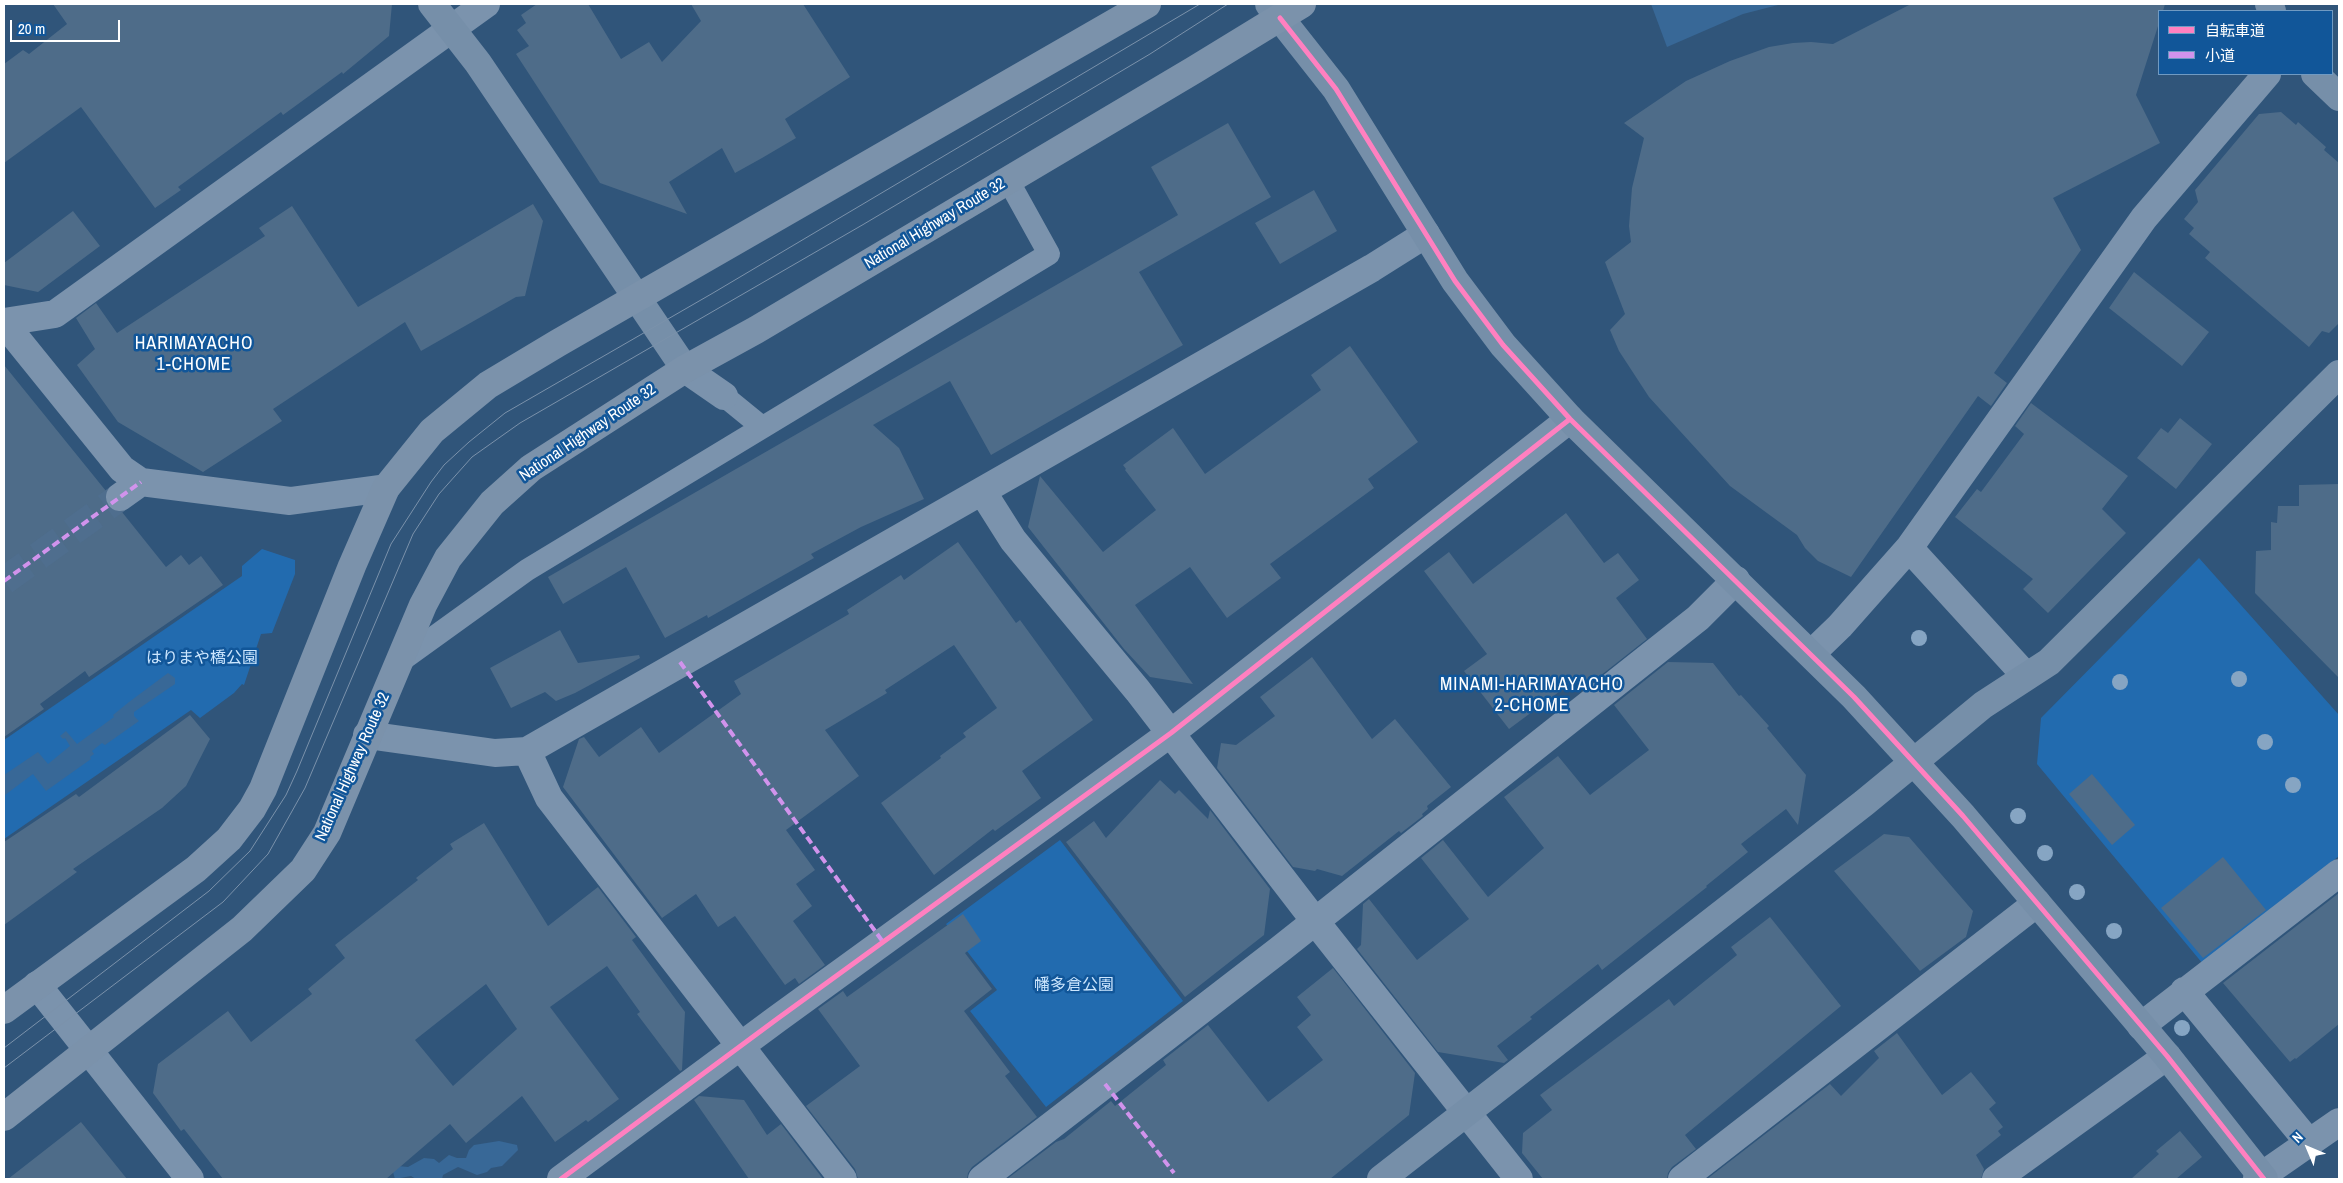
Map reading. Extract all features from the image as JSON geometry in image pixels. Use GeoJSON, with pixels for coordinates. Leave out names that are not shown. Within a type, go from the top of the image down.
{"type":"FeatureCollection","features":[{"type":"Feature","properties":{"kind":"highway"},"geometry":{"type":"LineString","coordinates":[[4,1010],[196,868],[229,838],[252,809],[263,789],[352,566],[386,488],[432,431],[488,385],[1147,4]]}},
{"type":"Feature","properties":{"kind":"highway","name":"National Highway Route 32"},"geometry":{"type":"LineString","coordinates":[[4,1117],[242,929],[303,870],[327,833],[423,605],[448,558],[492,503],[530,468],[685,369],[756,330],[1008,180],[1284,8]]}},
{"type":"Feature","properties":{"kind":"street"},"geometry":{"type":"LineString","coordinates":[[432,4],[478,63],[685,369],[724,396]]}},
{"type":"Feature","properties":{"kind":"street"},"geometry":{"type":"LineString","coordinates":[[386,488],[290,501],[130,489],[122,470],[4,322],[55,314],[486,4]]}},
{"type":"Feature","properties":{"kind":"street"},"geometry":{"type":"LineString","coordinates":[[1284,8],[1455,281],[1503,345],[1570,419],[1811,654],[1964,816],[2167,1056],[2261,1178],[2327,1131],[2184,991]]}},
{"type":"Feature","properties":{"kind":"street"},"geometry":{"type":"LineString","coordinates":[[1811,654],[1840,626],[1909,548],[2144,218],[2267,75]]}},
{"type":"Feature","properties":{"kind":"street"},"geometry":{"type":"LineString","coordinates":[[2316,75],[2339,97]]}},
{"type":"Feature","properties":{"kind":"street"},"geometry":{"type":"LineString","coordinates":[[367,735],[495,753],[527,751],[1364,273],[1426,234]]}},
{"type":"Feature","properties":{"kind":"street"},"geometry":{"type":"LineString","coordinates":[[1382,1179],[1913,763],[1983,705],[2049,662],[2339,374]]}},
{"type":"Feature","properties":{"kind":"street"},"geometry":{"type":"LineString","coordinates":[[560,1179],[1171,733],[1570,419]]}},
{"type":"Feature","properties":{"kind":"street"},"geometry":{"type":"LineString","coordinates":[[982,491],[1013,540],[1171,733],[1315,921],[1519,1179]]}},
{"type":"Feature","properties":{"kind":"street"},"geometry":{"type":"LineString","coordinates":[[1909,548],[2026,676]]}},
{"type":"Feature","properties":{"kind":"street"},"geometry":{"type":"LineString","coordinates":[[982,1179],[1315,921],[1698,618],[1736,580]]}},
{"type":"Feature","properties":{"kind":"street"},"geometry":{"type":"LineString","coordinates":[[527,751],[549,798],[843,1179]]}},
{"type":"Feature","properties":{"kind":"street"},"geometry":{"type":"LineString","coordinates":[[2141,1026],[2339,873]]}},
{"type":"Feature","properties":{"kind":"street"},"geometry":{"type":"LineString","coordinates":[[1682,1179],[2037,903]]}},
{"type":"Feature","properties":{"kind":"street"},"geometry":{"type":"LineString","coordinates":[[37,985],[190,1179]]}},
{"type":"Feature","properties":{"kind":"street"},"geometry":{"type":"LineString","coordinates":[[1996,1179],[2167,1056]]}},
{"type":"Feature","properties":{"kind":"lane"},"geometry":{"type":"LineString","coordinates":[[398,663],[527,570],[1049,254],[1008,180]]}},
{"type":"Feature","properties":{"kind":"lane"},"geometry":{"type":"LineString","coordinates":[[724,396],[762,427]]}},
{"type":"Feature","properties":{"kind":"green space","name":"はりまや橋公園"},"geometry":{"type":"Polygon","coordinates":[[[262,549],[295,560],[295,574],[272,633],[261,634],[244,685],[242,684],[234,693],[200,718],[191,710],[4,839],[4,740],[242,576],[242,566],[262,549]]]}},
{"type":"Feature","properties":{"kind":"green space"},"geometry":{"type":"Polygon","coordinates":[[[2199,558],[2339,715],[2339,856],[2203,964],[2037,764],[2041,718],[2199,558]]]}},
{"type":"Feature","properties":{"kind":"green space","name":"幡多倉公園"},"geometry":{"type":"Polygon","coordinates":[[[1060,840],[1183,1001],[1046,1107],[970,1011],[997,990],[946,924],[1060,840]]]}},
{"type":"Feature","properties":{"kind":"shaded area"},"geometry":{"type":"Polygon","coordinates":[[[1651,4],[1782,4],[1743,14],[1667,47],[1651,4]]]}},
{"type":"Feature","properties":{"kind":"shaded area"},"geometry":{"type":"Polygon","coordinates":[[[168,673],[175,678],[175,684],[134,712],[134,716],[139,721],[105,745],[102,743],[92,751],[94,754],[90,757],[91,759],[46,791],[33,774],[5,795],[4,775],[38,752],[48,764],[70,746],[65,738],[63,739],[60,736],[66,731],[77,744],[168,673]]]}},
{"type":"Feature","properties":{"kind":"shaded area"},"geometry":{"type":"Polygon","coordinates":[[[499,1141],[517,1145],[518,1150],[502,1166],[491,1168],[487,1172],[477,1175],[458,1167],[443,1175],[442,1179],[416,1179],[411,1176],[395,1179],[393,1172],[398,1166],[408,1167],[424,1158],[434,1159],[439,1163],[449,1155],[457,1158],[466,1158],[469,1150],[474,1145],[499,1141]]]}},
{"type":"Feature","properties":{"kind":"building"},"geometry":{"type":"Polygon","coordinates":[[[53,4],[392,4],[389,36],[343,74],[342,72],[283,115],[281,112],[178,187],[181,190],[155,208],[81,107],[4,163],[4,64],[23,50],[29,54],[67,24],[53,4]]]}},
{"type":"Feature","properties":{"kind":"building"},"geometry":{"type":"Polygon","coordinates":[[[537,4],[588,4],[621,59],[649,42],[662,62],[701,21],[691,4],[803,4],[850,77],[785,119],[796,138],[762,158],[735,173],[722,148],[669,182],[687,214],[600,183],[516,54],[529,46],[517,30],[526,23],[521,15],[537,4]]]}},
{"type":"Feature","properties":{"kind":"building"},"geometry":{"type":"Polygon","coordinates":[[[1911,4],[2165,4],[2163,10],[2158,10],[2158,26],[2136,95],[2160,143],[2053,198],[2081,250],[1994,373],[2007,383],[1991,406],[1978,396],[1851,577],[1818,561],[1805,548],[1797,535],[1730,486],[1649,397],[1619,351],[1610,330],[1625,314],[1605,262],[1631,242],[1629,226],[1632,188],[1644,138],[1624,123],[1686,81],[1730,61],[1769,47],[1793,43],[1833,44],[1911,4]]]}},
{"type":"Feature","properties":{"kind":"building"},"geometry":{"type":"Polygon","coordinates":[[[2281,112],[2296,125],[2298,122],[2326,147],[2324,150],[2339,163],[2339,323],[2329,333],[2322,331],[2309,347],[2205,258],[2210,252],[2189,234],[2194,228],[2184,219],[2198,202],[2195,190],[2259,114],[2281,112]]]}},
{"type":"Feature","properties":{"kind":"building"},"geometry":{"type":"Polygon","coordinates":[[[1228,123],[1271,197],[1139,272],[1183,345],[991,455],[950,381],[873,425],[899,448],[924,499],[861,527],[811,554],[814,558],[708,618],[707,615],[665,638],[626,567],[563,604],[548,577],[1178,215],[1151,167],[1228,123]]]}},
{"type":"Feature","properties":{"kind":"building"},"geometry":{"type":"Polygon","coordinates":[[[1314,190],[1337,231],[1280,264],[1255,223],[1314,190]]]}},
{"type":"Feature","properties":{"kind":"building"},"geometry":{"type":"Polygon","coordinates":[[[533,204],[543,221],[525,296],[516,297],[421,351],[405,322],[273,409],[282,421],[203,472],[118,422],[77,365],[95,349],[76,318],[96,303],[117,333],[265,236],[259,228],[292,206],[358,307],[533,204]]]}},
{"type":"Feature","properties":{"kind":"building"},"geometry":{"type":"Polygon","coordinates":[[[73,211],[100,246],[38,292],[4,285],[4,263],[73,211]]]}},
{"type":"Feature","properties":{"kind":"building"},"geometry":{"type":"Polygon","coordinates":[[[2134,272],[2209,332],[2182,366],[2109,308],[2134,272]]]}},
{"type":"Feature","properties":{"kind":"building"},"geometry":{"type":"Polygon","coordinates":[[[1350,346],[1418,442],[1368,479],[1374,488],[1270,564],[1281,578],[1227,618],[1190,567],[1135,605],[1193,684],[1150,677],[1124,649],[1028,527],[1040,476],[1103,552],[1156,510],[1123,465],[1173,428],[1205,474],[1321,390],[1311,375],[1350,346]]]}},
{"type":"Feature","properties":{"kind":"building"},"geometry":{"type":"Polygon","coordinates":[[[4,365],[106,491],[105,499],[108,506],[114,511],[122,512],[166,567],[181,555],[189,565],[201,556],[223,585],[89,677],[85,671],[40,704],[44,709],[4,737],[4,365]]]}},
{"type":"Feature","properties":{"kind":"building"},"geometry":{"type":"Polygon","coordinates":[[[2031,403],[2128,476],[2102,509],[2126,533],[2048,613],[2023,589],[2033,579],[1955,517],[1977,489],[1981,492],[2024,434],[2015,426],[2031,403]]]}},
{"type":"Feature","properties":{"kind":"building"},"geometry":{"type":"Polygon","coordinates":[[[2180,418],[2212,444],[2176,489],[2137,458],[2161,428],[2168,433],[2180,418]]]}},
{"type":"Feature","properties":{"kind":"building"},"geometry":{"type":"Polygon","coordinates":[[[2339,484],[2339,678],[2255,593],[2256,551],[2271,550],[2271,522],[2277,523],[2278,506],[2299,506],[2299,485],[2339,484]]]}},
{"type":"Feature","properties":{"kind":"building"},"geometry":{"type":"Polygon","coordinates":[[[1566,513],[1604,563],[1618,553],[1639,580],[1616,598],[1647,639],[1595,680],[1592,677],[1580,687],[1575,680],[1509,729],[1464,671],[1487,654],[1424,571],[1449,552],[1473,584],[1566,513]]]}},
{"type":"Feature","properties":{"kind":"building"},"geometry":{"type":"Polygon","coordinates":[[[958,542],[1016,623],[1020,620],[1093,720],[1022,771],[1041,798],[995,831],[993,829],[934,875],[881,803],[941,758],[940,756],[966,737],[963,733],[997,708],[954,645],[885,690],[887,693],[825,730],[859,776],[786,830],[815,870],[796,884],[812,906],[793,921],[825,965],[799,984],[795,978],[785,985],[735,916],[718,927],[696,894],[662,918],[563,787],[579,739],[584,737],[599,757],[641,727],[659,753],[741,694],[734,681],[849,614],[847,610],[901,575],[904,580],[958,542]]]}},
{"type":"Feature","properties":{"kind":"building"},"geometry":{"type":"Polygon","coordinates":[[[560,630],[578,663],[639,655],[640,658],[575,693],[556,701],[545,692],[511,708],[490,668],[560,630]]]}},
{"type":"Feature","properties":{"kind":"building"},"geometry":{"type":"Polygon","coordinates":[[[1312,657],[1372,739],[1395,719],[1451,787],[1427,806],[1428,809],[1422,814],[1423,816],[1401,833],[1399,831],[1342,876],[1317,869],[1315,871],[1293,867],[1217,768],[1221,743],[1236,745],[1275,716],[1260,697],[1312,657]]]}},
{"type":"Feature","properties":{"kind":"building"},"geometry":{"type":"Polygon","coordinates":[[[1668,662],[1713,663],[1739,696],[1741,695],[1769,726],[1767,728],[1806,775],[1798,825],[1786,809],[1741,844],[1748,852],[1707,887],[1602,970],[1598,964],[1530,1017],[1532,1019],[1497,1046],[1508,1060],[1504,1063],[1438,1052],[1357,949],[1361,945],[1363,904],[1369,899],[1417,960],[1469,919],[1421,858],[1443,840],[1488,897],[1544,848],[1504,797],[1558,756],[1590,795],[1649,750],[1614,705],[1668,662]]]}},
{"type":"Feature","properties":{"kind":"building"},"geometry":{"type":"Polygon","coordinates":[[[190,715],[210,739],[186,786],[162,808],[73,869],[77,872],[4,925],[4,842],[76,794],[79,797],[190,715]]]}},
{"type":"Feature","properties":{"kind":"building"},"geometry":{"type":"Polygon","coordinates":[[[2092,774],[2135,825],[2112,845],[2069,794],[2092,774]]]}},
{"type":"Feature","properties":{"kind":"building"},"geometry":{"type":"Polygon","coordinates":[[[1160,780],[1175,794],[1179,790],[1208,819],[1210,810],[1270,889],[1264,935],[1185,997],[1066,842],[1094,821],[1106,838],[1160,780]]]}},
{"type":"Feature","properties":{"kind":"building"},"geometry":{"type":"Polygon","coordinates":[[[484,823],[548,926],[598,887],[636,937],[632,940],[685,1012],[682,1070],[680,1071],[637,1014],[640,1012],[607,966],[550,1007],[619,1099],[588,1122],[586,1120],[555,1142],[522,1096],[466,1143],[450,1124],[386,1179],[223,1179],[184,1129],[181,1131],[153,1093],[158,1064],[228,1011],[251,1042],[312,994],[308,989],[345,958],[335,945],[418,880],[416,878],[453,849],[450,844],[484,823]],[[486,984],[415,1040],[453,1086],[517,1029],[486,984]]]}},
{"type":"Feature","properties":{"kind":"building"},"geometry":{"type":"Polygon","coordinates":[[[1884,834],[1909,837],[1973,911],[1966,937],[1920,971],[1834,871],[1884,834]]]}},
{"type":"Feature","properties":{"kind":"building"},"geometry":{"type":"Polygon","coordinates":[[[2223,857],[2266,910],[2203,958],[2161,908],[2223,857]]]}},
{"type":"Feature","properties":{"kind":"building"},"geometry":{"type":"Polygon","coordinates":[[[2339,893],[2339,1024],[2290,1062],[2223,983],[2339,893]]]}},
{"type":"Feature","properties":{"kind":"building"},"geometry":{"type":"Polygon","coordinates":[[[963,914],[981,941],[965,953],[992,989],[964,1011],[1010,1072],[1005,1076],[1037,1117],[972,1167],[967,1179],[858,1179],[855,1169],[806,1106],[860,1066],[818,1009],[843,991],[847,997],[963,914]]]}},
{"type":"Feature","properties":{"kind":"building"},"geometry":{"type":"Polygon","coordinates":[[[1770,917],[1841,1006],[1685,1135],[1696,1149],[1672,1167],[1667,1179],[1543,1179],[1522,1153],[1523,1133],[1552,1110],[1540,1095],[1669,999],[1674,1006],[1737,955],[1731,947],[1770,917]]]}},
{"type":"Feature","properties":{"kind":"building"},"geometry":{"type":"Polygon","coordinates":[[[1333,968],[1415,1073],[1409,1115],[1330,1179],[1007,1179],[1056,1142],[1064,1139],[1111,1101],[1115,1106],[1166,1065],[1163,1060],[1208,1025],[1268,1102],[1323,1060],[1297,1027],[1311,1015],[1297,997],[1333,968]]]}},
{"type":"Feature","properties":{"kind":"building"},"geometry":{"type":"Polygon","coordinates":[[[1897,1033],[1942,1095],[1971,1072],[1996,1103],[1989,1109],[2003,1127],[1998,1131],[2001,1135],[1976,1155],[1984,1169],[1981,1179],[1707,1179],[1830,1084],[1841,1096],[1879,1058],[1874,1051],[1897,1033]]]}},
{"type":"Feature","properties":{"kind":"building"},"geometry":{"type":"Polygon","coordinates":[[[699,1096],[744,1100],[767,1135],[781,1124],[823,1179],[749,1179],[694,1100],[699,1096]]]}},
{"type":"Feature","properties":{"kind":"building"},"geometry":{"type":"Polygon","coordinates":[[[81,1122],[127,1179],[8,1179],[81,1122]]]}},
{"type":"Feature","properties":{"kind":"building"},"geometry":{"type":"Polygon","coordinates":[[[2180,1131],[2202,1157],[2176,1179],[2131,1179],[2159,1154],[2156,1151],[2180,1131]]]}},
{"type":"Feature","properties":{"kind":"tunnel"},"geometry":{"type":"LineString","coordinates":[[4,581],[120,497]]}},
{"type":"Feature","properties":{"kind":"tram line"},"geometry":{"type":"LineString","coordinates":[[4,1048],[209,891],[250,851],[286,795],[391,544],[431,482],[444,465],[469,442],[505,413],[713,293],[1200,4]]}},
{"type":"Feature","properties":{"kind":"tram line"},"geometry":{"type":"LineString","coordinates":[[4,1068],[223,902],[268,854],[305,788],[413,534],[439,494],[472,457],[520,423],[864,224],[1150,54],[1228,4]]}},
{"type":"Feature","properties":{"kind":"marked path"},"geometry":{"type":"LineString","coordinates":[[4,581],[141,482]]}},
{"type":"Feature","properties":{"kind":"marked path"},"geometry":{"type":"LineString","coordinates":[[680,662],[883,942]]}},
{"type":"Feature","properties":{"kind":"marked path"},"geometry":{"type":"LineString","coordinates":[[1105,1084],[1174,1173]]}},
{"type":"Feature","properties":{"kind":"cycle path"},"geometry":{"type":"LineString","coordinates":[[1280,18],[1336,89],[1455,281],[1503,345],[1570,419],[1854,697],[1963,816],[2167,1056],[2264,1179]]}},
{"type":"Feature","properties":{"kind":"cycle path"},"geometry":{"type":"LineString","coordinates":[[561,1179],[777,1019],[1171,733],[1570,419]]}},
{"type":"Feature","properties":{"kind":"district","name":"HARIMAYACHO 1-CHOME"},"geometry":{"type":"Point","coordinates":[194,354]}},
{"type":"Feature","properties":{"kind":"district","name":"MINAMI-HARIMAYACHO 2-CHOME"},"geometry":{"type":"Point","coordinates":[1532,695]}}]}
